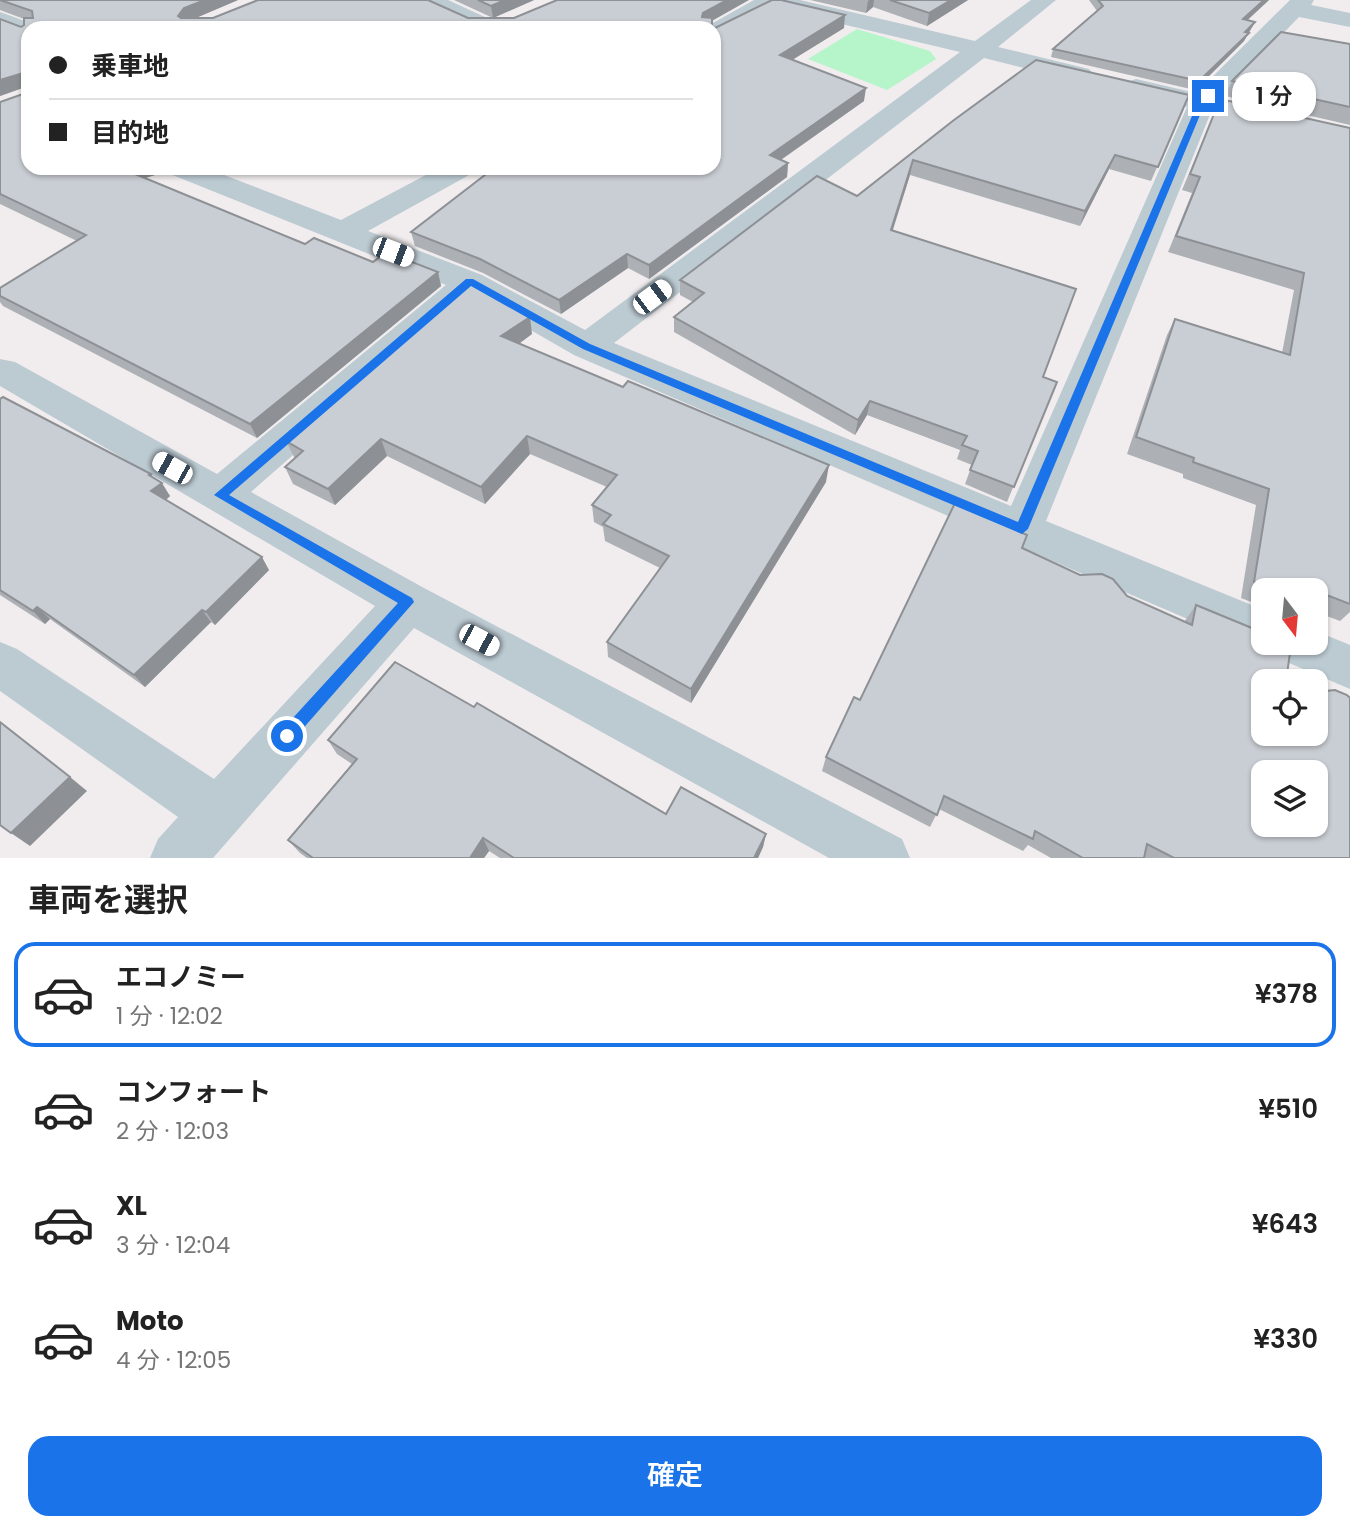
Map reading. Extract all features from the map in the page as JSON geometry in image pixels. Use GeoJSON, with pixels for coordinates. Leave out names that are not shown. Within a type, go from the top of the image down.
{"type":"FeatureCollection","features":[{"type":"Feature","properties":{"kind":"street"},"geometry":{"type":"LineString","coordinates":[[429,0],[484,21]]}},
{"type":"Feature","properties":{"kind":"street"},"geometry":{"type":"LineString","coordinates":[[721,27],[771,0],[978,51],[1350,136]]}},
{"type":"Feature","properties":{"kind":"street"},"geometry":{"type":"LineString","coordinates":[[587,346],[1045,0]]}},
{"type":"Feature","properties":{"kind":"street"},"geometry":{"type":"LineString","coordinates":[[1022,529],[1202,102],[1299,5],[1350,20]]}},
{"type":"Feature","properties":{"kind":"street"},"geometry":{"type":"LineString","coordinates":[[0,19],[21,27]]}},
{"type":"Feature","properties":{"kind":"street"},"geometry":{"type":"LineString","coordinates":[[228,175],[341,233],[470,282],[587,346],[1251,626]]}},
{"type":"Feature","properties":{"kind":"street"},"geometry":{"type":"LineString","coordinates":[[341,233],[448,175]]}},
{"type":"Feature","properties":{"kind":"street"},"geometry":{"type":"LineString","coordinates":[[220,495],[470,282]]}},
{"type":"Feature","properties":{"kind":"street"},"geometry":{"type":"LineString","coordinates":[[0,372],[408,602],[883,858]]}},
{"type":"Feature","properties":{"kind":"street"},"geometry":{"type":"LineString","coordinates":[[177,858],[408,602]]}},
{"type":"Feature","properties":{"kind":"street"},"geometry":{"type":"LineString","coordinates":[[1322,655],[1350,667]]}},
{"type":"Feature","properties":{"kind":"street"},"geometry":{"type":"LineString","coordinates":[[0,664],[218,813]]}},
{"type":"Feature","properties":{"kind":"green space"},"geometry":{"type":"Polygon","coordinates":[[[857,29],[930,51],[936,59],[887,90],[808,59],[857,29]]]}},
{"type":"Feature","properties":{"kind":"building"},"geometry":{"type":"Polygon","coordinates":[[[0,0],[205,0],[184,8],[178,16],[213,18],[258,0],[428,0],[468,18],[514,18],[557,0],[727,0],[703,13],[702,17],[712,18],[712,21],[24,21],[24,18],[33,18],[32,11],[0,0]]]}},
{"type":"Feature","properties":{"kind":"building"},"geometry":{"type":"Polygon","coordinates":[[[478,0],[505,0],[491,6],[478,0]]]}},
{"type":"Feature","properties":{"kind":"building"},"geometry":{"type":"Polygon","coordinates":[[[772,0],[845,15],[780,55],[866,88],[770,155],[788,163],[649,265],[627,254],[559,300],[480,259],[411,232],[485,175],[721,175],[721,25],[772,0]]]}},
{"type":"Feature","properties":{"kind":"building"},"geometry":{"type":"Polygon","coordinates":[[[890,0],[951,0],[929,13],[890,0]]]}},
{"type":"Feature","properties":{"kind":"building"},"geometry":{"type":"Polygon","coordinates":[[[1098,0],[1264,0],[1243,19],[1255,22],[1245,32],[1249,33],[1199,81],[1053,49],[1103,6],[1098,0]]]}},
{"type":"Feature","properties":{"kind":"building"},"geometry":{"type":"Polygon","coordinates":[[[0,19],[21,27],[21,74],[0,80],[0,19]]]}},
{"type":"Feature","properties":{"kind":"building"},"geometry":{"type":"Polygon","coordinates":[[[1281,32],[1350,44],[1350,107],[1232,81],[1281,32]]]}},
{"type":"Feature","properties":{"kind":"building"},"geometry":{"type":"Polygon","coordinates":[[[1036,60],[1189,95],[1158,167],[1115,155],[1085,211],[913,160],[891,230],[1076,289],[1043,377],[1057,382],[1014,487],[970,470],[978,451],[962,445],[967,436],[870,401],[858,420],[674,317],[704,293],[680,280],[817,176],[857,196],[1036,60]]]}},
{"type":"Feature","properties":{"kind":"building"},"geometry":{"type":"Polygon","coordinates":[[[21,95],[21,175],[138,175],[305,244],[314,238],[373,262],[386,252],[438,272],[250,424],[0,296],[0,288],[86,235],[0,194],[0,102],[21,95]]]}},
{"type":"Feature","properties":{"kind":"building"},"geometry":{"type":"Polygon","coordinates":[[[1220,99],[1350,128],[1350,604],[1328,596],[1328,578],[1255,578],[1269,489],[1193,462],[1194,458],[1136,437],[1175,319],[1290,355],[1304,273],[1176,236],[1200,177],[1190,174],[1220,99]]]}},
{"type":"Feature","properties":{"kind":"building"},"geometry":{"type":"Polygon","coordinates":[[[470,283],[530,317],[501,336],[623,387],[628,381],[829,465],[691,689],[607,642],[669,556],[603,524],[611,515],[592,505],[617,475],[527,436],[481,487],[381,439],[328,489],[285,467],[303,451],[286,441],[470,283]]]}},
{"type":"Feature","properties":{"kind":"building"},"geometry":{"type":"Polygon","coordinates":[[[3,397],[151,474],[149,475],[162,483],[151,491],[262,557],[206,612],[202,610],[134,675],[37,607],[33,611],[0,590],[0,399],[3,397]]]}},
{"type":"Feature","properties":{"kind":"building"},"geometry":{"type":"Polygon","coordinates":[[[955,503],[1027,535],[1022,548],[1080,575],[1102,574],[1113,579],[1127,596],[1192,625],[1196,605],[1251,628],[1251,655],[1290,655],[1288,669],[1251,669],[1251,746],[1328,746],[1328,691],[1335,690],[1347,695],[1350,698],[1350,858],[1174,858],[1147,844],[1144,858],[1083,858],[1035,831],[1033,839],[944,796],[937,815],[826,757],[854,697],[860,700],[955,503]]]}},
{"type":"Feature","properties":{"kind":"building"},"geometry":{"type":"Polygon","coordinates":[[[395,662],[474,707],[477,703],[666,814],[681,787],[766,834],[754,858],[514,858],[483,838],[470,858],[313,858],[288,840],[357,759],[328,740],[395,662]]]}},
{"type":"Feature","properties":{"kind":"building"},"geometry":{"type":"Polygon","coordinates":[[[0,722],[70,777],[11,833],[0,825],[0,722]]]}},
{"type":"Feature","properties":{"kind":"route"},"geometry":{"type":"LineString","coordinates":[[287,736],[408,602],[220,495],[470,282],[587,346],[1022,529],[1202,102],[1208,96]]}}]}
